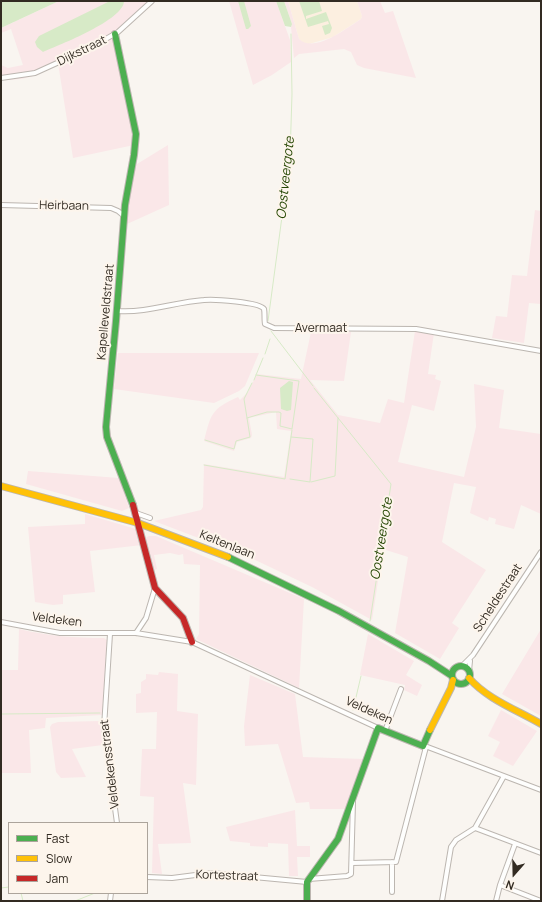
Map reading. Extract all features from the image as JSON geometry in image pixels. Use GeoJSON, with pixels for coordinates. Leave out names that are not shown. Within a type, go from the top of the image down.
{"type":"FeatureCollection","features":[{"type":"Feature","properties":{"kind":"street","name":"Dijkstraat"},"geometry":{"type":"LineString","coordinates":[[1,78],[35,73],[80,53],[115,34],[152,1]]}},
{"type":"Feature","properties":{"kind":"street","name":"Kapelleveldstraat"},"geometry":{"type":"LineString","coordinates":[[115,34],[136,134],[135,157],[124,216],[118,311],[106,427],[110,444],[136,513],[155,588]]}},
{"type":"Feature","properties":{"kind":"street","name":"Heirbaan"},"geometry":{"type":"LineString","coordinates":[[1,205],[111,208],[124,216]]}},
{"type":"Feature","properties":{"kind":"street","name":"Avermaat"},"geometry":{"type":"LineString","coordinates":[[118,311],[141,311],[204,300],[241,302],[258,304],[262,307],[264,309],[265,324],[274,328],[416,329],[541,351]]}},
{"type":"Feature","properties":{"kind":"street","name":"Keltenlaan"},"geometry":{"type":"LineString","coordinates":[[1,486],[138,523],[208,549],[264,573],[339,610],[429,661],[461,684],[485,692]]}},
{"type":"Feature","properties":{"kind":"street"},"geometry":{"type":"LineString","coordinates":[[136,513],[150,518]]}},
{"type":"Feature","properties":{"kind":"street","name":"Scheldestraat"},"geometry":{"type":"LineString","coordinates":[[469,674],[469,664],[473,655],[541,552]]}},
{"type":"Feature","properties":{"kind":"street"},"geometry":{"type":"LineString","coordinates":[[136,633],[146,618],[155,588]]}},
{"type":"Feature","properties":{"kind":"street"},"geometry":{"type":"LineString","coordinates":[[155,588],[183,618],[192,642]]}},
{"type":"Feature","properties":{"kind":"street","name":"Veldeken"},"geometry":{"type":"LineString","coordinates":[[1,622],[60,633],[136,633],[192,642],[385,731],[541,790]]}},
{"type":"Feature","properties":{"kind":"street","name":"Veldekensstraat"},"geometry":{"type":"LineString","coordinates":[[110,634],[104,727],[117,822]]}},
{"type":"Feature","properties":{"kind":"street","name":"Scheldestraat"},"geometry":{"type":"LineString","coordinates":[[462,666],[473,655]]}},
{"type":"Feature","properties":{"kind":"street","name":"Keltenlaan"},"geometry":{"type":"LineString","coordinates":[[429,661],[444,667],[455,668],[462,666],[476,686],[541,724]]}},
{"type":"Feature","properties":{"kind":"street"},"geometry":{"type":"LineString","coordinates":[[353,799],[352,863],[396,862],[424,746],[436,715],[447,696],[455,668]]}},
{"type":"Feature","properties":{"kind":"street"},"geometry":{"type":"LineString","coordinates":[[447,696],[461,684],[469,674]]}},
{"type":"Feature","properties":{"kind":"street"},"geometry":{"type":"LineString","coordinates":[[385,731],[401,689]]}},
{"type":"Feature","properties":{"kind":"street"},"geometry":{"type":"LineString","coordinates":[[307,901],[307,880],[336,844],[378,728]]}},
{"type":"Feature","properties":{"kind":"street"},"geometry":{"type":"LineString","coordinates":[[442,901],[451,847],[456,840],[475,828],[504,776]]}},
{"type":"Feature","properties":{"kind":"street"},"geometry":{"type":"LineString","coordinates":[[475,828],[541,853]]}},
{"type":"Feature","properties":{"kind":"street"},"geometry":{"type":"LineString","coordinates":[[496,901],[500,885],[515,844]]}},
{"type":"Feature","properties":{"kind":"street"},"geometry":{"type":"LineString","coordinates":[[392,862],[392,892]]}},
{"type":"Feature","properties":{"kind":"street","name":"Kortestraat"},"geometry":{"type":"LineString","coordinates":[[148,876],[172,878],[211,873],[307,880],[347,876],[351,874],[352,863]]}},
{"type":"Feature","properties":{"kind":"street"},"geometry":{"type":"LineString","coordinates":[[500,885],[541,901]]}},
{"type":"Feature","properties":{"kind":"shaded area"},"geometry":{"type":"Polygon","coordinates":[[[1,1],[59,1],[1,28],[1,1]]]}},
{"type":"Feature","properties":{"kind":"shaded area"},"geometry":{"type":"Polygon","coordinates":[[[59,1],[156,1],[113,40],[133,133],[134,145],[73,158],[58,63],[43,70],[43,72],[28,78],[1,80],[1,65],[8,68],[23,65],[11,29],[1,33],[1,28],[59,1]]]}},
{"type":"Feature","properties":{"kind":"shaded area"},"geometry":{"type":"Polygon","coordinates":[[[110,1],[124,1],[121,8],[114,16],[103,24],[76,38],[43,52],[37,47],[35,42],[39,36],[110,1]]]}},
{"type":"Feature","properties":{"kind":"shaded area"},"geometry":{"type":"Polygon","coordinates":[[[229,1],[276,1],[290,40],[291,62],[272,75],[253,85],[229,1]]]}},
{"type":"Feature","properties":{"kind":"shaded area"},"geometry":{"type":"Polygon","coordinates":[[[238,1],[244,1],[251,26],[248,29],[246,29],[238,1]]]}},
{"type":"Feature","properties":{"kind":"shaded area"},"geometry":{"type":"Polygon","coordinates":[[[276,1],[284,1],[292,24],[291,27],[285,26],[276,1]]]}},
{"type":"Feature","properties":{"kind":"shaded area"},"geometry":{"type":"Polygon","coordinates":[[[284,1],[288,1],[299,39],[305,43],[313,43],[322,42],[330,38],[361,19],[362,16],[357,1],[380,1],[385,13],[393,11],[416,78],[364,68],[357,65],[351,52],[344,49],[299,54],[294,58],[292,24],[284,1]]]}},
{"type":"Feature","properties":{"kind":"shaded area"},"geometry":{"type":"Polygon","coordinates":[[[288,1],[357,1],[362,16],[361,19],[333,37],[304,44],[299,39],[288,1]]]}},
{"type":"Feature","properties":{"kind":"shaded area"},"geometry":{"type":"Polygon","coordinates":[[[299,1],[319,1],[322,11],[306,16],[306,19],[326,12],[332,28],[330,33],[325,35],[322,26],[329,24],[328,21],[308,27],[299,1]]]}},
{"type":"Feature","properties":{"kind":"shaded area"},"geometry":{"type":"Polygon","coordinates":[[[168,145],[169,205],[127,224],[127,212],[134,168],[137,164],[168,145]]]}},
{"type":"Feature","properties":{"kind":"shaded area"},"geometry":{"type":"Polygon","coordinates":[[[535,210],[541,211],[541,304],[529,303],[524,343],[492,338],[496,316],[507,317],[512,275],[527,276],[535,210]]]}},
{"type":"Feature","properties":{"kind":"shaded area"},"geometry":{"type":"Polygon","coordinates":[[[415,331],[434,333],[428,374],[436,375],[435,379],[441,381],[434,411],[412,405],[398,462],[464,477],[476,427],[474,384],[504,390],[499,428],[541,434],[541,514],[521,505],[514,529],[495,524],[496,519],[489,517],[488,521],[470,513],[476,487],[454,483],[442,542],[486,570],[452,623],[459,628],[440,659],[395,633],[408,557],[383,549],[372,620],[312,587],[251,558],[154,521],[201,510],[203,507],[204,464],[284,477],[291,431],[277,429],[276,412],[249,418],[252,435],[251,438],[237,442],[234,451],[204,441],[208,424],[217,409],[238,397],[240,400],[248,392],[257,374],[301,379],[311,332],[351,332],[344,381],[310,380],[338,415],[380,423],[388,399],[404,403],[415,331]]]}},
{"type":"Feature","properties":{"kind":"shaded area"},"geometry":{"type":"Polygon","coordinates":[[[118,353],[259,353],[245,386],[239,391],[214,403],[114,389],[118,353]]]}},
{"type":"Feature","properties":{"kind":"shaded area"},"geometry":{"type":"Polygon","coordinates":[[[289,381],[293,382],[291,410],[287,411],[281,409],[280,388],[289,381]]]}},
{"type":"Feature","properties":{"kind":"shaded area"},"geometry":{"type":"Polygon","coordinates":[[[28,471],[119,478],[129,508],[122,511],[26,484],[28,471]]]}},
{"type":"Feature","properties":{"kind":"shaded area"},"geometry":{"type":"Polygon","coordinates":[[[85,514],[136,529],[139,531],[142,545],[90,551],[95,592],[63,595],[63,604],[53,605],[35,602],[28,527],[85,524],[85,514]]]}},
{"type":"Feature","properties":{"kind":"shaded area"},"geometry":{"type":"Polygon","coordinates":[[[149,536],[156,536],[304,599],[299,688],[196,639],[199,634],[200,565],[184,564],[183,554],[179,555],[170,553],[154,555],[157,569],[154,570],[145,538],[149,536]]]}},
{"type":"Feature","properties":{"kind":"shaded area"},"geometry":{"type":"Polygon","coordinates":[[[19,629],[51,635],[104,638],[107,640],[102,715],[46,718],[45,728],[29,730],[31,773],[1,773],[2,670],[18,670],[19,629]]]}},
{"type":"Feature","properties":{"kind":"shaded area"},"geometry":{"type":"Polygon","coordinates":[[[541,629],[541,716],[502,694],[541,629]]]}},
{"type":"Feature","properties":{"kind":"shaded area"},"geometry":{"type":"Polygon","coordinates":[[[368,634],[414,661],[406,675],[422,685],[417,696],[404,690],[405,685],[360,675],[368,634]]]}},
{"type":"Feature","properties":{"kind":"shaded area"},"geometry":{"type":"Polygon","coordinates":[[[159,672],[178,674],[177,711],[198,714],[196,785],[183,783],[191,843],[158,844],[162,874],[152,873],[154,797],[140,796],[142,749],[156,749],[157,712],[136,713],[136,694],[141,693],[141,682],[146,679],[146,674],[158,675],[159,672]]]}},
{"type":"Feature","properties":{"kind":"shaded area"},"geometry":{"type":"Polygon","coordinates":[[[250,675],[295,694],[303,757],[364,759],[345,809],[310,809],[309,802],[296,803],[278,744],[245,746],[244,726],[250,675]]]}},
{"type":"Feature","properties":{"kind":"shaded area"},"geometry":{"type":"Polygon","coordinates":[[[501,710],[537,731],[513,766],[493,756],[500,742],[488,736],[501,710]]]}},
{"type":"Feature","properties":{"kind":"shaded area"},"geometry":{"type":"Polygon","coordinates":[[[100,721],[103,745],[72,749],[86,777],[61,778],[56,772],[50,727],[52,724],[58,722],[100,721]]]}},
{"type":"Feature","properties":{"kind":"shaded area"},"geometry":{"type":"Polygon","coordinates":[[[295,810],[297,846],[310,846],[310,857],[297,857],[298,876],[289,876],[288,844],[268,843],[268,847],[250,846],[250,843],[230,841],[226,827],[295,810]]]}},
{"type":"Feature","properties":{"kind":"waterway","name":"Oostveergote"},"geometry":{"type":"LineString","coordinates":[[268,321],[290,157],[292,94],[291,34]]}},
{"type":"Feature","properties":{"kind":"waterway","name":"Oostveergote"},"geometry":{"type":"LineString","coordinates":[[271,331],[313,386]]}},
{"type":"Feature","properties":{"kind":"waterway"},"geometry":{"type":"LineString","coordinates":[[265,354],[270,339]]}},
{"type":"Feature","properties":{"kind":"waterway"},"geometry":{"type":"LineString","coordinates":[[254,380],[263,358]]}},
{"type":"Feature","properties":{"kind":"waterway"},"geometry":{"type":"LineString","coordinates":[[247,418],[267,412],[279,412],[281,413],[280,426],[292,429],[299,381],[256,375]]}},
{"type":"Feature","properties":{"kind":"waterway"},"geometry":{"type":"LineString","coordinates":[[205,440],[234,449],[236,441],[250,437],[244,399],[252,383]]}},
{"type":"Feature","properties":{"kind":"waterway","name":"Oostveergote"},"geometry":{"type":"LineString","coordinates":[[314,388],[391,484],[370,621]]}},
{"type":"Feature","properties":{"kind":"waterway"},"geometry":{"type":"LineString","coordinates":[[311,482],[335,476],[338,418]]}},
{"type":"Feature","properties":{"kind":"waterway"},"geometry":{"type":"LineString","coordinates":[[204,465],[285,479],[292,430]]}},
{"type":"Feature","properties":{"kind":"waterway"},"geometry":{"type":"LineString","coordinates":[[290,479],[310,482],[313,439],[291,437]]}},
{"type":"Feature","properties":{"kind":"waterway","name":"Oostveergote"},"geometry":{"type":"LineString","coordinates":[[353,710],[361,676]]}},
{"type":"Feature","properties":{"kind":"waterway"},"geometry":{"type":"LineString","coordinates":[[1,714],[100,713]]}},
{"type":"Feature","properties":{"kind":"waterway"},"geometry":{"type":"LineString","coordinates":[[1,888],[8,887]]}},
{"type":"Feature","properties":{"kind":"waterway"},"geometry":{"type":"LineString","coordinates":[[21,894],[23,901]]}},
{"type":"Feature","properties":{"kind":"waterway"},"geometry":{"type":"LineString","coordinates":[[75,901],[92,894]]}},
{"type":"Feature","properties":{"kind":"traffic: fast"},"geometry":{"type":"LineString","coordinates":[[115,34],[136,134],[134,155],[125,205],[106,427],[107,437],[133,505]]}},
{"type":"Feature","properties":{"kind":"traffic: fast"},"geometry":{"type":"LineString","coordinates":[[228,557],[339,611],[429,661],[452,676]]}},
{"type":"Feature","properties":{"kind":"traffic: fast"},"geometry":{"type":"LineString","coordinates":[[461,666],[467,669],[470,675],[467,681],[461,684],[455,681],[452,675],[455,669],[461,666]]}},
{"type":"Feature","properties":{"kind":"traffic: fast"},"geometry":{"type":"LineString","coordinates":[[307,901],[307,882],[338,839],[378,728],[423,746],[430,730]]}},
{"type":"Feature","properties":{"kind":"traffic: slow"},"geometry":{"type":"LineString","coordinates":[[1,486],[138,523],[228,557]]}},
{"type":"Feature","properties":{"kind":"traffic: slow"},"geometry":{"type":"LineString","coordinates":[[469,678],[493,698],[541,724]]}},
{"type":"Feature","properties":{"kind":"traffic: slow"},"geometry":{"type":"LineString","coordinates":[[430,730],[451,688],[453,680]]}},
{"type":"Feature","properties":{"kind":"traffic: jam"},"geometry":{"type":"LineString","coordinates":[[133,505],[155,588],[183,618],[192,642]]}}]}
